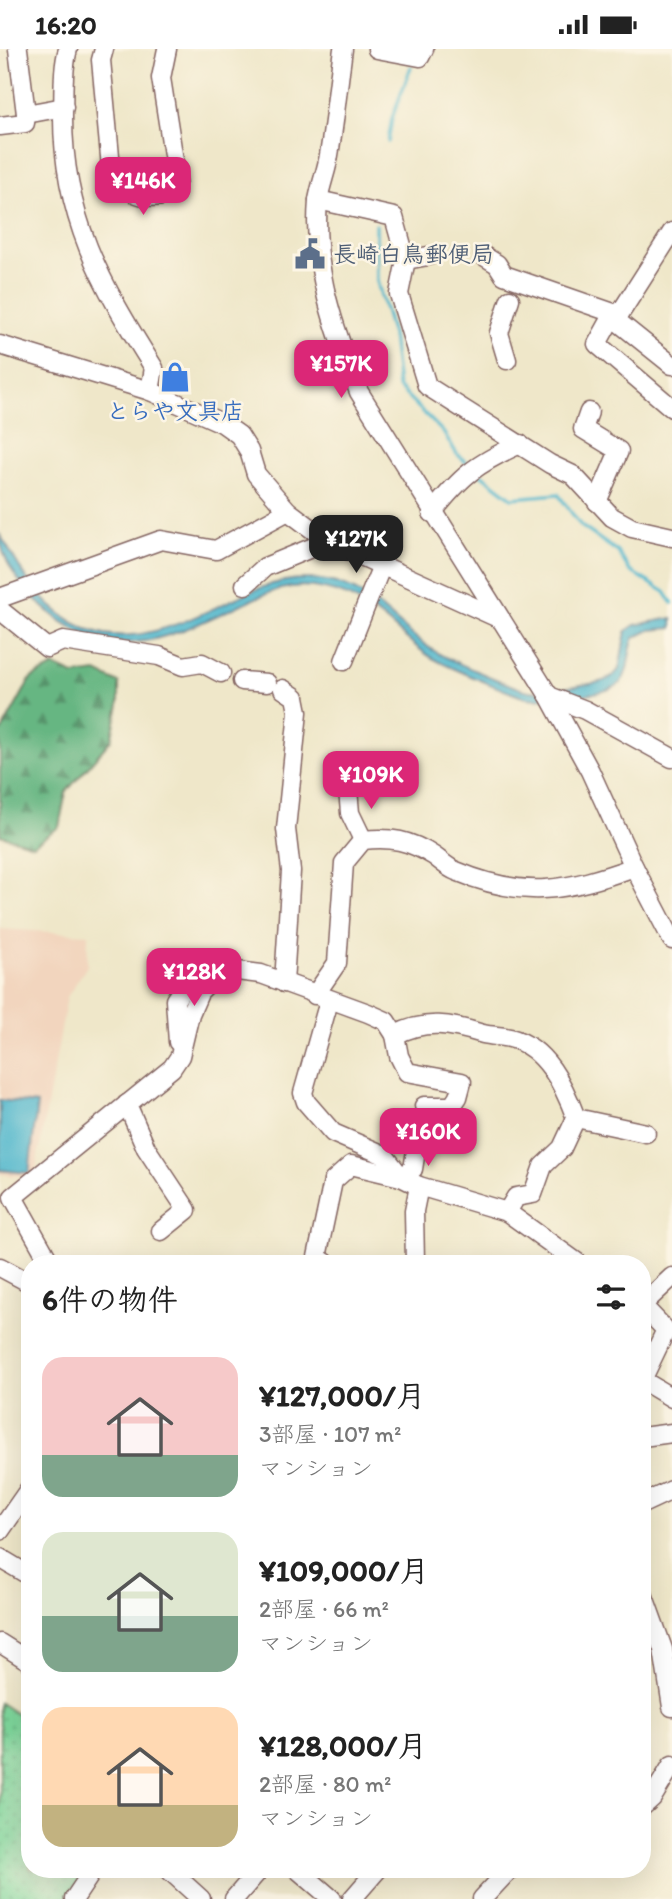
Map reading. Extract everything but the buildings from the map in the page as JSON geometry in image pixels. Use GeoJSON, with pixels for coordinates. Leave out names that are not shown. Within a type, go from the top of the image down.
{"type":"FeatureCollection","features":[{"type":"Feature","properties":{"kind":"street"},"geometry":{"type":"LineString","coordinates":[[0,126],[25,123],[18,49]]}},
{"type":"Feature","properties":{"kind":"street"},"geometry":{"type":"LineString","coordinates":[[68,49],[64,107],[65,166],[73,207],[91,260],[110,299],[154,368],[150,391]]}},
{"type":"Feature","properties":{"kind":"street"},"geometry":{"type":"LineString","coordinates":[[104,49],[101,60],[111,178],[130,192],[150,199],[166,195],[177,180],[161,78],[167,49]]}},
{"type":"Feature","properties":{"kind":"street"},"geometry":{"type":"LineString","coordinates":[[343,49],[329,157],[318,200],[320,260],[327,305],[340,342],[359,392],[432,513],[549,696],[590,771],[634,867],[672,940]]}},
{"type":"Feature","properties":{"kind":"street"},"geometry":{"type":"LineString","coordinates":[[377,49],[420,57],[424,49]]}},
{"type":"Feature","properties":{"kind":"street"},"geometry":{"type":"LineString","coordinates":[[26,114],[64,107]]}},
{"type":"Feature","properties":{"kind":"street"},"geometry":{"type":"LineString","coordinates":[[318,200],[394,217],[406,260],[398,294],[427,386],[573,475],[612,517],[632,528],[672,537]]}},
{"type":"Feature","properties":{"kind":"street"},"geometry":{"type":"LineString","coordinates":[[672,232],[597,344],[672,408]]}},
{"type":"Feature","properties":{"kind":"street"},"geometry":{"type":"LineString","coordinates":[[406,260],[428,256]]}},
{"type":"Feature","properties":{"kind":"street"},"geometry":{"type":"LineString","coordinates":[[484,256],[497,264],[504,275],[615,316],[672,365]]}},
{"type":"Feature","properties":{"kind":"street"},"geometry":{"type":"LineString","coordinates":[[507,359],[499,333],[510,299]]}},
{"type":"Feature","properties":{"kind":"street"},"geometry":{"type":"LineString","coordinates":[[0,345],[150,391],[222,423],[239,435],[249,451],[256,474],[288,511],[328,541],[498,618]]}},
{"type":"Feature","properties":{"kind":"street"},"geometry":{"type":"LineString","coordinates":[[589,412],[583,429],[618,451],[597,502]]}},
{"type":"Feature","properties":{"kind":"street"},"geometry":{"type":"LineString","coordinates":[[432,513],[459,478],[488,458],[520,444]]}},
{"type":"Feature","properties":{"kind":"street"},"geometry":{"type":"LineString","coordinates":[[0,598],[161,540],[216,550],[288,511]]}},
{"type":"Feature","properties":{"kind":"street"},"geometry":{"type":"LineString","coordinates":[[245,585],[265,567],[328,541]]}},
{"type":"Feature","properties":{"kind":"street"},"geometry":{"type":"LineString","coordinates":[[344,661],[382,565]]}},
{"type":"Feature","properties":{"kind":"street"},"geometry":{"type":"LineString","coordinates":[[0,610],[47,648],[63,641],[77,643],[159,656],[183,666],[202,663],[221,673]]}},
{"type":"Feature","properties":{"kind":"street"},"geometry":{"type":"LineString","coordinates":[[242,681],[275,686],[295,697],[298,712],[286,818],[286,853],[290,871],[284,983]]}},
{"type":"Feature","properties":{"kind":"street"},"geometry":{"type":"LineString","coordinates":[[549,696],[585,710],[672,758]]}},
{"type":"Feature","properties":{"kind":"street"},"geometry":{"type":"LineString","coordinates":[[348,789],[350,813],[363,840]]}},
{"type":"Feature","properties":{"kind":"street"},"geometry":{"type":"LineString","coordinates":[[401,1177],[384,1155],[333,1133],[306,1102],[303,1093],[322,998],[337,963],[344,863],[363,840],[391,837],[431,854],[455,871],[541,892],[582,885],[634,867]]}},
{"type":"Feature","properties":{"kind":"street"},"geometry":{"type":"LineString","coordinates":[[180,1056],[175,1000],[201,974],[223,965]]}},
{"type":"Feature","properties":{"kind":"street"},"geometry":{"type":"LineString","coordinates":[[46,1255],[13,1197],[172,1068],[180,1056],[190,1014],[200,991],[214,977],[236,971],[261,974],[386,1021],[395,1035],[399,1055],[407,1072],[462,1082],[452,1106],[424,1106]]}},
{"type":"Feature","properties":{"kind":"street"},"geometry":{"type":"LineString","coordinates":[[395,1035],[416,1025],[436,1024],[522,1042],[554,1070],[576,1118],[562,1148],[543,1166],[533,1194],[516,1197],[507,1212]]}},
{"type":"Feature","properties":{"kind":"street"},"geometry":{"type":"LineString","coordinates":[[127,1104],[146,1148],[187,1210],[161,1231]]}},
{"type":"Feature","properties":{"kind":"street"},"geometry":{"type":"LineString","coordinates":[[576,1118],[646,1133]]}},
{"type":"Feature","properties":{"kind":"street"},"geometry":{"type":"LineString","coordinates":[[401,1177],[413,1169],[420,1126]]}},
{"type":"Feature","properties":{"kind":"street"},"geometry":{"type":"LineString","coordinates":[[321,1255],[331,1189],[339,1175],[351,1165],[401,1177],[419,1186],[507,1212],[567,1255]]}},
{"type":"Feature","properties":{"kind":"street"},"geometry":{"type":"LineString","coordinates":[[415,1255],[414,1210],[419,1186]]}},
{"type":"Feature","properties":{"kind":"street"},"geometry":{"type":"LineString","coordinates":[[0,1267],[21,1278]]}},
{"type":"Feature","properties":{"kind":"street"},"geometry":{"type":"LineString","coordinates":[[651,1297],[672,1277]]}},
{"type":"Feature","properties":{"kind":"street"},"geometry":{"type":"LineString","coordinates":[[651,1314],[664,1328],[664,1334],[651,1361]]}},
{"type":"Feature","properties":{"kind":"street"},"geometry":{"type":"LineString","coordinates":[[651,1385],[672,1398]]}},
{"type":"Feature","properties":{"kind":"street"},"geometry":{"type":"LineString","coordinates":[[651,1436],[672,1433]]}},
{"type":"Feature","properties":{"kind":"street"},"geometry":{"type":"LineString","coordinates":[[651,1500],[672,1490]]}},
{"type":"Feature","properties":{"kind":"street"},"geometry":{"type":"LineString","coordinates":[[0,1531],[21,1501]]}},
{"type":"Feature","properties":{"kind":"street"},"geometry":{"type":"LineString","coordinates":[[0,1558],[21,1571]]}},
{"type":"Feature","properties":{"kind":"street"},"geometry":{"type":"LineString","coordinates":[[651,1616],[663,1649],[672,1707]]}},
{"type":"Feature","properties":{"kind":"street"},"geometry":{"type":"LineString","coordinates":[[0,1643],[21,1656]]}},
{"type":"Feature","properties":{"kind":"street"},"geometry":{"type":"LineString","coordinates":[[651,1799],[672,1765]]}},
{"type":"Feature","properties":{"kind":"street"},"geometry":{"type":"LineString","coordinates":[[74,1899],[88,1878]]}},
{"type":"Feature","properties":{"kind":"street"},"geometry":{"type":"LineString","coordinates":[[178,1878],[201,1899]]}},
{"type":"Feature","properties":{"kind":"street"},"geometry":{"type":"LineString","coordinates":[[234,1899],[252,1878]]}},
{"type":"Feature","properties":{"kind":"street"},"geometry":{"type":"LineString","coordinates":[[307,1878],[332,1899]]}},
{"type":"Feature","properties":{"kind":"street"},"geometry":{"type":"LineString","coordinates":[[352,1899],[370,1878]]}},
{"type":"Feature","properties":{"kind":"street"},"geometry":{"type":"LineString","coordinates":[[482,1899],[500,1878]]}},
{"type":"Feature","properties":{"kind":"shaded area"},"geometry":{"type":"Polygon","coordinates":[[[0,929],[88,934],[87,966],[67,997],[34,1178],[0,1174],[0,929]]]}},
{"type":"Feature","properties":{"kind":"green space"},"geometry":{"type":"Polygon","coordinates":[[[54,666],[74,675],[97,672],[119,683],[119,705],[111,740],[66,792],[59,827],[33,845],[0,835],[0,734],[31,678],[54,666]]]}},
{"type":"Feature","properties":{"kind":"green space"},"geometry":{"type":"Polygon","coordinates":[[[0,1703],[21,1717],[21,1878],[83,1878],[69,1899],[0,1899],[0,1703]]]}},
{"type":"Feature","properties":{"kind":"water"},"geometry":{"type":"Polygon","coordinates":[[[0,535],[38,593],[62,615],[85,628],[109,635],[157,631],[271,584],[296,579],[322,580],[365,596],[443,656],[511,685],[534,691],[594,683],[610,678],[619,669],[626,631],[635,625],[672,618],[672,628],[650,630],[634,638],[626,673],[616,686],[596,693],[540,699],[527,698],[508,691],[436,660],[363,604],[333,591],[313,587],[276,590],[162,637],[137,642],[113,642],[89,636],[64,623],[38,602],[13,571],[4,553],[0,535]]]}},
{"type":"Feature","properties":{"kind":"water"},"geometry":{"type":"Polygon","coordinates":[[[0,1100],[37,1104],[29,1173],[0,1170],[0,1100]]]}},
{"type":"Feature","properties":{"kind":"waterway"},"geometry":{"type":"LineString","coordinates":[[388,142],[392,118],[411,67]]}},
{"type":"Feature","properties":{"kind":"waterway"},"geometry":{"type":"LineString","coordinates":[[376,225],[377,281],[392,335],[398,387],[443,432],[457,454],[469,465]]}},
{"type":"Feature","properties":{"kind":"waterway"},"geometry":{"type":"LineString","coordinates":[[478,472],[512,498],[558,494],[581,526],[618,552],[630,571],[665,592],[672,603]]}},
{"type":"Feature","properties":{"kind":"place","name":"長崎白鳥郵便局"},"geometry":{"type":"Point","coordinates":[310,254]}},
{"type":"Feature","properties":{"kind":"place","name":"とらや文具店"},"geometry":{"type":"Point","coordinates":[175,377]}}]}
